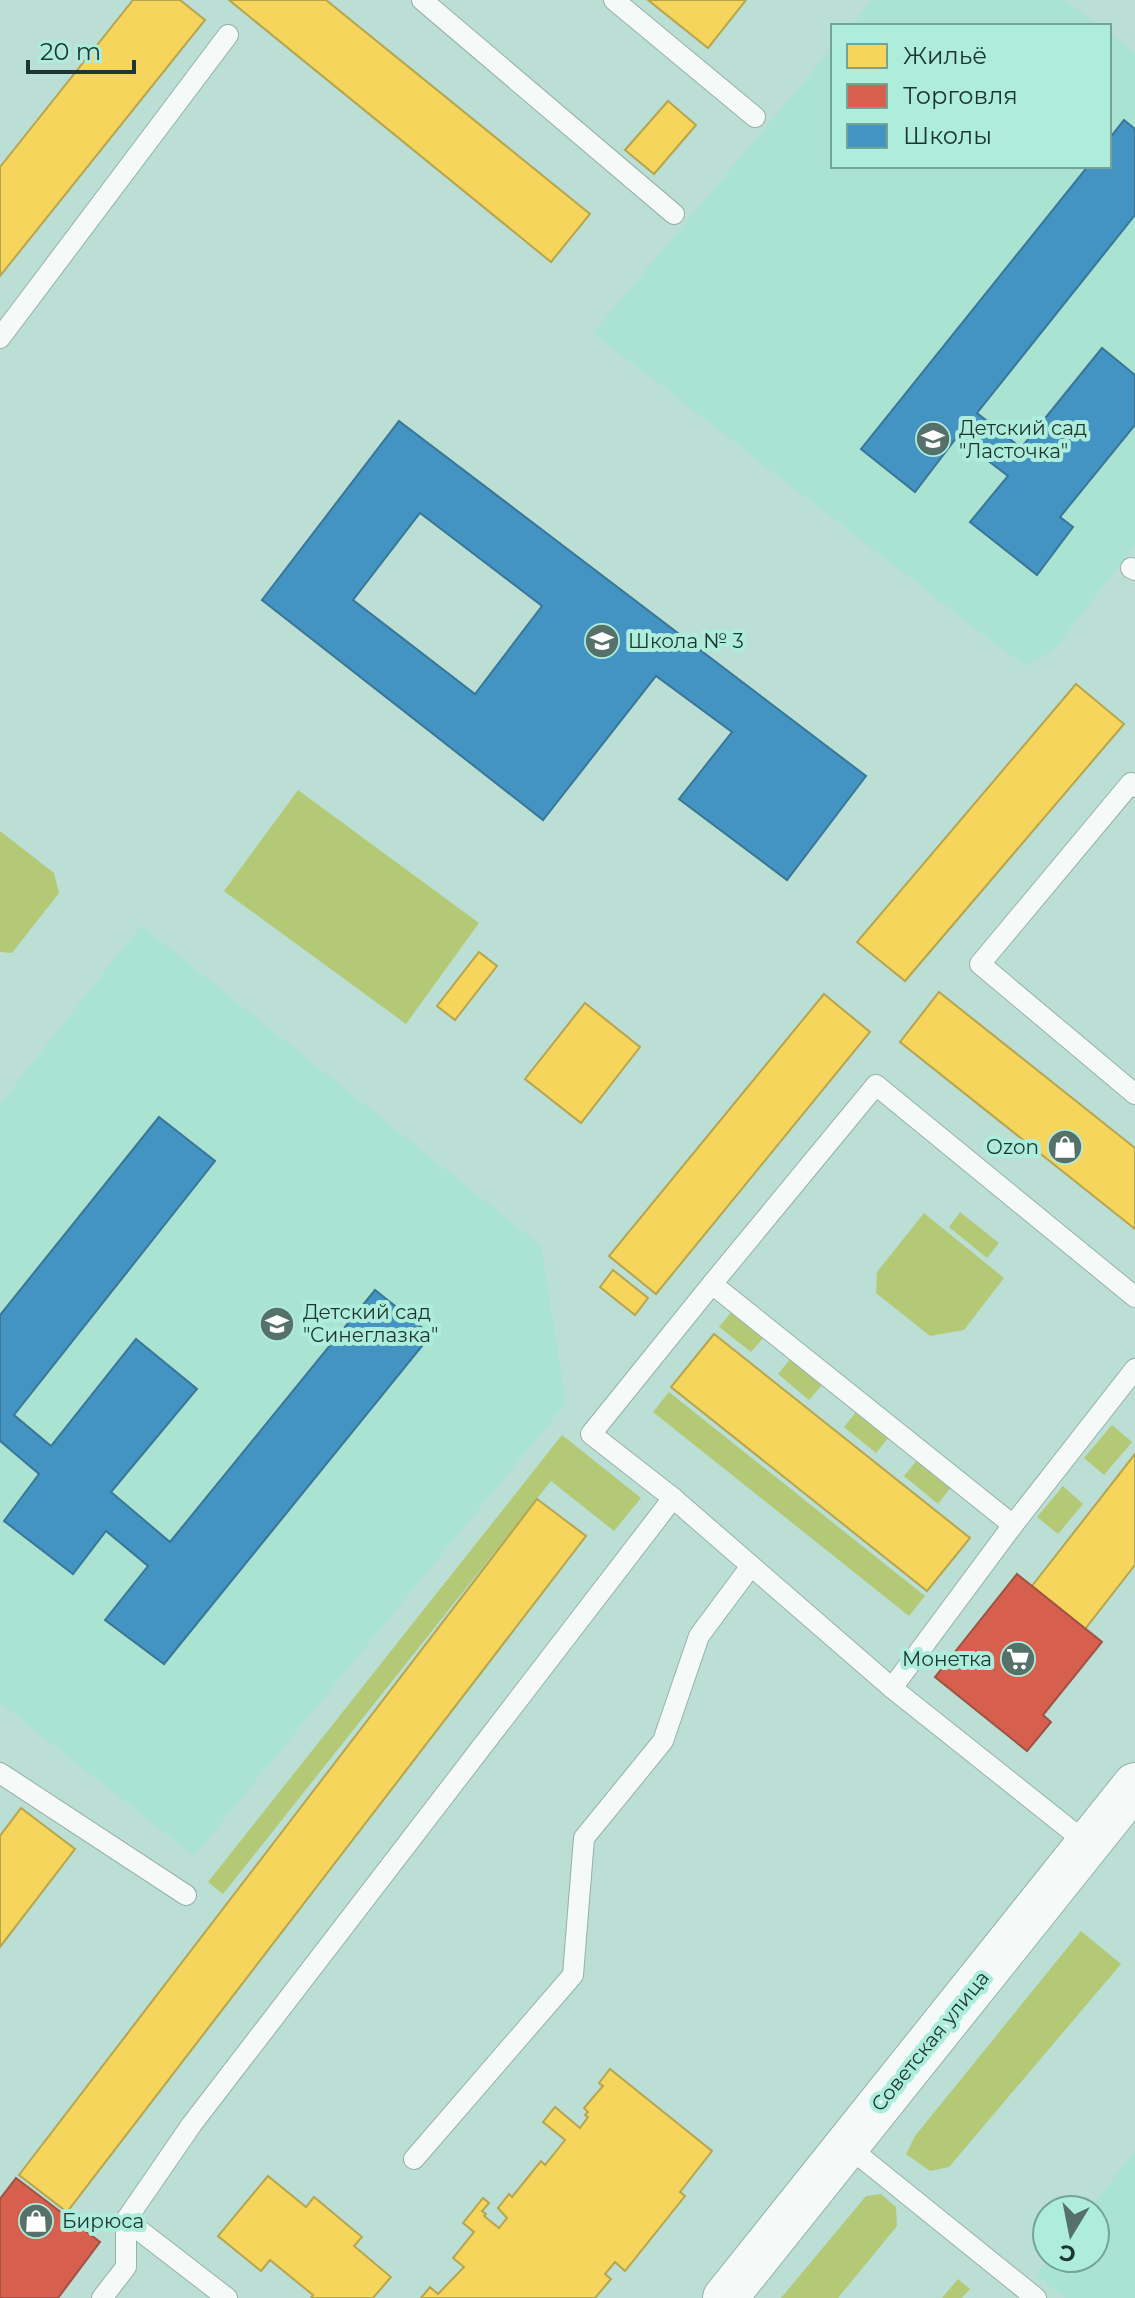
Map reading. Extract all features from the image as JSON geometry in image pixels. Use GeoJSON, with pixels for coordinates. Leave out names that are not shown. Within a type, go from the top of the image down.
{"type":"FeatureCollection","features":[{"type":"Feature","properties":{"kind":"main road","name":"Советская улица"},"geometry":{"type":"LineString","coordinates":[[725,2298],[1135,1785]]}},
{"type":"Feature","properties":{"kind":"lane"},"geometry":{"type":"LineString","coordinates":[[422,0],[674,214]]}},
{"type":"Feature","properties":{"kind":"lane"},"geometry":{"type":"LineString","coordinates":[[614,0],[755,117]]}},
{"type":"Feature","properties":{"kind":"lane"},"geometry":{"type":"LineString","coordinates":[[0,338],[228,35]]}},
{"type":"Feature","properties":{"kind":"lane"},"geometry":{"type":"LineString","coordinates":[[1135,787],[1131,783],[980,964],[1135,1094]]}},
{"type":"Feature","properties":{"kind":"lane"},"geometry":{"type":"LineString","coordinates":[[1088,1844],[892,1688],[673,1498],[591,1434],[876,1085],[1135,1297]]}},
{"type":"Feature","properties":{"kind":"lane"},"geometry":{"type":"LineString","coordinates":[[712,1284],[1013,1525]]}},
{"type":"Feature","properties":{"kind":"lane"},"geometry":{"type":"LineString","coordinates":[[892,1688],[1013,1525],[1135,1369]]}},
{"type":"Feature","properties":{"kind":"lane"},"geometry":{"type":"LineString","coordinates":[[102,2298],[126,2267],[126,2220],[192,2124],[673,1498]]}},
{"type":"Feature","properties":{"kind":"lane"},"geometry":{"type":"LineString","coordinates":[[414,2159],[573,1975],[584,1838],[663,1741],[699,1636],[751,1566]]}},
{"type":"Feature","properties":{"kind":"lane"},"geometry":{"type":"LineString","coordinates":[[0,1773],[186,1895]]}},
{"type":"Feature","properties":{"kind":"lane"},"geometry":{"type":"LineString","coordinates":[[846,2145],[1036,2298]]}},
{"type":"Feature","properties":{"kind":"lane"},"geometry":{"type":"LineString","coordinates":[[126,2220],[227,2298]]}},
{"type":"Feature","properties":{"kind":"shaded area"},"geometry":{"type":"Polygon","coordinates":[[[872,0],[1066,0],[1097,24],[853,24],[872,0]]]}},
{"type":"Feature","properties":{"kind":"shaded area","name":"Детский сад \"Ласточка\""},"geometry":{"type":"Polygon","coordinates":[[[1111,34],[1135,52],[1135,545],[1054,650],[1024,666],[593,333],[831,49],[831,168],[1111,168],[1111,34]]]}},
{"type":"Feature","properties":{"kind":"shaded area","name":"Детский сад \"Синеглазка\""},"geometry":{"type":"Polygon","coordinates":[[[141,925],[541,1246],[566,1403],[194,1856],[0,1703],[0,1104],[141,925]]]}},
{"type":"Feature","properties":{"kind":"shaded area"},"geometry":{"type":"Polygon","coordinates":[[[1135,2152],[1135,2298],[1065,2298],[1036,2275],[1111,2274],[1111,2194],[1101,2194],[1135,2152]]]}},
{"type":"Feature","properties":{"kind":"green space"},"geometry":{"type":"Polygon","coordinates":[[[298,790],[479,923],[406,1024],[224,891],[298,790]]]}},
{"type":"Feature","properties":{"kind":"green space"},"geometry":{"type":"Polygon","coordinates":[[[0,831],[54,873],[59,893],[12,953],[0,952],[0,831]]]}},
{"type":"Feature","properties":{"kind":"green space"},"geometry":{"type":"Polygon","coordinates":[[[960,1212],[999,1243],[987,1258],[949,1227],[960,1212]]]}},
{"type":"Feature","properties":{"kind":"green space"},"geometry":{"type":"Polygon","coordinates":[[[924,1213],[1004,1278],[964,1330],[930,1336],[876,1293],[877,1272],[924,1213]]]}},
{"type":"Feature","properties":{"kind":"green space"},"geometry":{"type":"Polygon","coordinates":[[[733,1310],[765,1336],[751,1352],[719,1327],[733,1310]]]}},
{"type":"Feature","properties":{"kind":"green space"},"geometry":{"type":"Polygon","coordinates":[[[791,1358],[823,1384],[809,1400],[778,1374],[791,1358]]]}},
{"type":"Feature","properties":{"kind":"green space"},"geometry":{"type":"Polygon","coordinates":[[[669,1392],[925,1596],[909,1616],[653,1412],[669,1392]]]}},
{"type":"Feature","properties":{"kind":"green space"},"geometry":{"type":"Polygon","coordinates":[[[857,1411],[889,1437],[876,1453],[844,1427],[857,1411]]]}},
{"type":"Feature","properties":{"kind":"green space"},"geometry":{"type":"Polygon","coordinates":[[[1112,1425],[1132,1442],[1104,1475],[1084,1458],[1112,1425]]]}},
{"type":"Feature","properties":{"kind":"green space"},"geometry":{"type":"Polygon","coordinates":[[[562,1435],[641,1498],[614,1531],[551,1481],[223,1894],[208,1882],[562,1435]]]}},
{"type":"Feature","properties":{"kind":"green space"},"geometry":{"type":"Polygon","coordinates":[[[917,1460],[951,1487],[938,1504],[904,1476],[917,1460]]]}},
{"type":"Feature","properties":{"kind":"green space"},"geometry":{"type":"Polygon","coordinates":[[[1063,1486],[1083,1504],[1058,1534],[1037,1517],[1063,1486]]]}},
{"type":"Feature","properties":{"kind":"green space"},"geometry":{"type":"Polygon","coordinates":[[[1081,1931],[1121,1964],[949,2167],[930,2171],[906,2154],[915,2136],[1081,1931]]]}},
{"type":"Feature","properties":{"kind":"green space"},"geometry":{"type":"Polygon","coordinates":[[[881,2194],[896,2207],[897,2226],[838,2298],[781,2298],[866,2196],[881,2194]]]}},
{"type":"Feature","properties":{"kind":"green space"},"geometry":{"type":"Polygon","coordinates":[[[958,2279],[970,2289],[962,2298],[942,2298],[958,2279]]]}},
{"type":"Feature","properties":{"kind":"building: Жильё"},"geometry":{"type":"Polygon","coordinates":[[[133,0],[180,0],[205,20],[0,276],[0,167],[133,0]]]}},
{"type":"Feature","properties":{"kind":"building: Жильё"},"geometry":{"type":"Polygon","coordinates":[[[229,0],[326,0],[590,214],[551,262],[229,0]]]}},
{"type":"Feature","properties":{"kind":"building: Жильё"},"geometry":{"type":"Polygon","coordinates":[[[648,0],[746,0],[708,48],[648,0]]]}},
{"type":"Feature","properties":{"kind":"building: Жильё"},"geometry":{"type":"Polygon","coordinates":[[[668,101],[696,125],[654,174],[625,150],[668,101]]]}},
{"type":"Feature","properties":{"kind":"building: Жильё"},"geometry":{"type":"Polygon","coordinates":[[[1076,684],[1124,724],[905,981],[857,942],[1076,684]]]}},
{"type":"Feature","properties":{"kind":"building: Жильё"},"geometry":{"type":"Polygon","coordinates":[[[479,952],[497,966],[455,1020],[437,1006],[479,952]]]}},
{"type":"Feature","properties":{"kind":"building: Жильё"},"geometry":{"type":"Polygon","coordinates":[[[939,992],[1135,1148],[1135,1229],[900,1042],[939,992]]]}},
{"type":"Feature","properties":{"kind":"building: Жильё"},"geometry":{"type":"Polygon","coordinates":[[[824,994],[870,1032],[656,1294],[609,1256],[824,994]]]}},
{"type":"Feature","properties":{"kind":"building: Жильё"},"geometry":{"type":"Polygon","coordinates":[[[585,1003],[640,1047],[581,1123],[525,1079],[585,1003]]]}},
{"type":"Feature","properties":{"kind":"building: Жильё"},"geometry":{"type":"Polygon","coordinates":[[[613,1270],[648,1298],[635,1315],[600,1287],[613,1270]]]}},
{"type":"Feature","properties":{"kind":"building: Жильё"},"geometry":{"type":"Polygon","coordinates":[[[714,1334],[970,1538],[927,1591],[671,1387],[714,1334]]]}},
{"type":"Feature","properties":{"kind":"building: Жильё"},"geometry":{"type":"Polygon","coordinates":[[[1135,1454],[1135,1565],[1085,1629],[1032,1586],[1135,1454]]]}},
{"type":"Feature","properties":{"kind":"building: Жильё"},"geometry":{"type":"Polygon","coordinates":[[[537,1499],[586,1536],[67,2212],[19,2175],[537,1499]]]}},
{"type":"Feature","properties":{"kind":"building: Жильё"},"geometry":{"type":"Polygon","coordinates":[[[21,1808],[75,1849],[0,1947],[0,1836],[21,1808]]]}},
{"type":"Feature","properties":{"kind":"building: Жильё"},"geometry":{"type":"Polygon","coordinates":[[[610,2069],[712,2151],[680,2192],[685,2196],[625,2271],[615,2262],[605,2274],[611,2279],[595,2298],[421,2298],[430,2287],[438,2294],[464,2267],[453,2258],[474,2232],[463,2223],[483,2198],[489,2203],[482,2211],[486,2214],[484,2216],[499,2228],[507,2218],[498,2208],[509,2194],[512,2197],[541,2161],[545,2165],[565,2140],[543,2122],[555,2107],[580,2128],[588,2117],[584,2108],[603,2086],[599,2083],[610,2069]]]}},
{"type":"Feature","properties":{"kind":"building: Жильё"},"geometry":{"type":"Polygon","coordinates":[[[268,2176],[306,2207],[314,2197],[362,2237],[354,2246],[391,2277],[373,2298],[311,2298],[313,2295],[270,2260],[261,2271],[218,2236],[268,2176]]]}},
{"type":"Feature","properties":{"kind":"building: Торговля","name":"Монетка"},"geometry":{"type":"Polygon","coordinates":[[[1017,1574],[1102,1642],[1043,1715],[1051,1722],[1027,1751],[935,1677],[1017,1574]]]}},
{"type":"Feature","properties":{"kind":"building: Торговля","name":"Бирюса"},"geometry":{"type":"Polygon","coordinates":[[[16,2178],[100,2242],[58,2298],[0,2298],[0,2199],[16,2178]]]}},
{"type":"Feature","properties":{"kind":"building: Школы"},"geometry":{"type":"Polygon","coordinates":[[[1124,120],[1135,129],[1135,215],[977,413],[1021,448],[1102,348],[1135,375],[1135,425],[1060,517],[1073,527],[1037,575],[970,522],[1008,476],[957,437],[915,492],[861,449],[1086,168],[1111,168],[1111,136],[1124,120]]]}},
{"type":"Feature","properties":{"kind":"building: Школы","name":"Школа № 3"},"geometry":{"type":"Polygon","coordinates":[[[399,421],[866,776],[787,880],[679,799],[732,732],[656,676],[543,820],[262,600],[399,421]],[[420,513],[353,600],[475,694],[542,606],[420,513]]]}},
{"type":"Feature","properties":{"kind":"building: Школы"},"geometry":{"type":"Polygon","coordinates":[[[159,1117],[215,1161],[14,1415],[51,1446],[136,1339],[197,1389],[111,1492],[170,1542],[375,1290],[431,1335],[164,1664],[105,1620],[148,1566],[106,1531],[73,1574],[4,1521],[39,1474],[0,1441],[0,1315],[159,1117]]]}},
{"type":"Feature","properties":{"kind":"place","name":"Детский сад \"Ласточка\""},"geometry":{"type":"Point","coordinates":[933,439]}},
{"type":"Feature","properties":{"kind":"place","name":"Школа № 3"},"geometry":{"type":"Point","coordinates":[602,641]}},
{"type":"Feature","properties":{"kind":"place","name":"Ozon"},"geometry":{"type":"Point","coordinates":[1065,1147]}},
{"type":"Feature","properties":{"kind":"place","name":"Детский сад \"Синеглазка\""},"geometry":{"type":"Point","coordinates":[277,1324]}},
{"type":"Feature","properties":{"kind":"place","name":"Монетка"},"geometry":{"type":"Point","coordinates":[1018,1659]}},
{"type":"Feature","properties":{"kind":"place","name":"Бирюса"},"geometry":{"type":"Point","coordinates":[36,2221]}}]}
